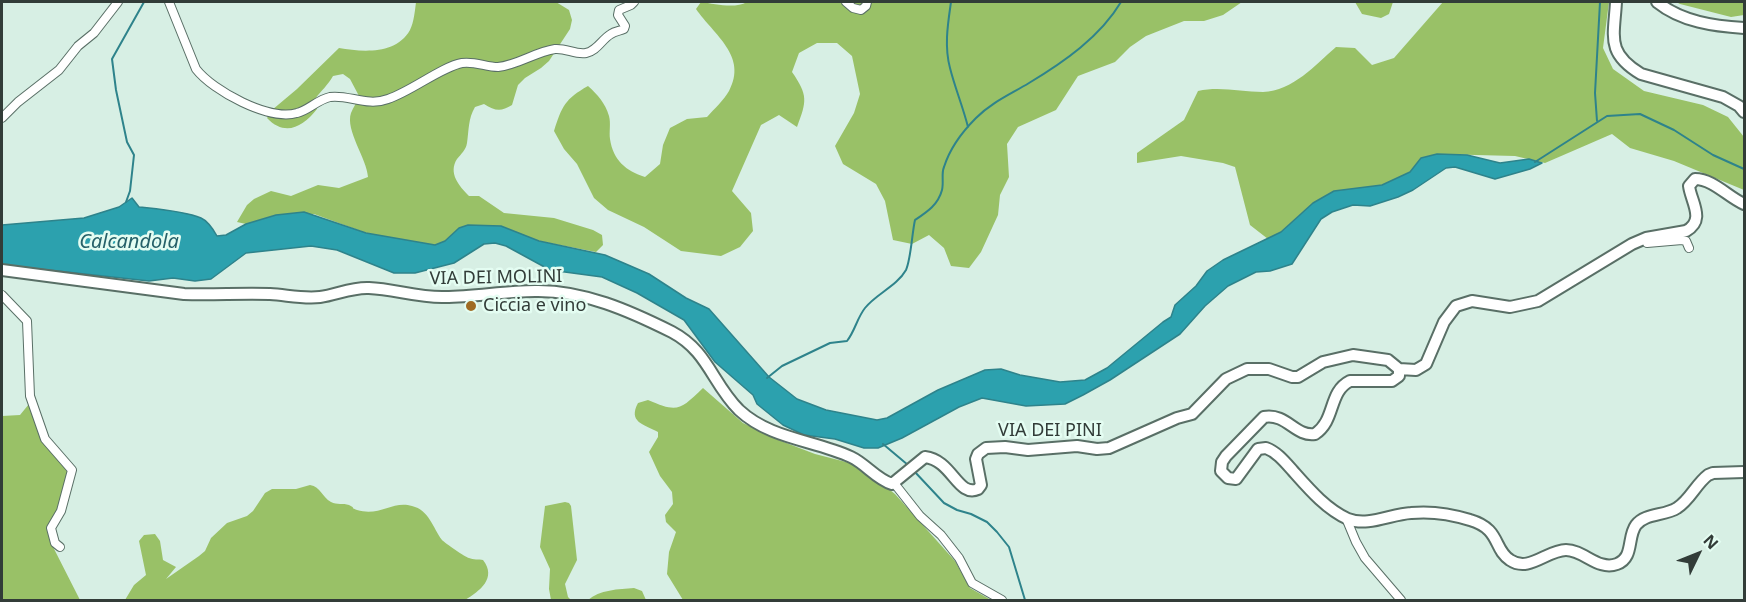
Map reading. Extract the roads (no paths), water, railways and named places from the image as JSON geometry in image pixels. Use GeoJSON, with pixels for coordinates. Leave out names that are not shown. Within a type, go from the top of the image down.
{"type":"FeatureCollection","features":[{"type":"Feature","properties":{"kind":"street"},"geometry":{"type":"LineString","coordinates":[[2,118],[18,102],[59,70],[78,46],[94,33],[118,2]]}},
{"type":"Feature","properties":{"kind":"street"},"geometry":{"type":"LineString","coordinates":[[168,2],[196,69],[202,77],[262,111],[286,115],[298,113],[318,101],[331,97],[368,102],[385,101],[404,94],[462,63],[478,63],[496,67],[556,49],[585,54],[595,49],[613,32],[624,29],[625,26],[618,12],[621,8],[631,6],[634,2]]}},
{"type":"Feature","properties":{"kind":"street"},"geometry":{"type":"LineString","coordinates":[[846,2],[853,8],[861,10],[867,2]]}},
{"type":"Feature","properties":{"kind":"street"},"geometry":{"type":"LineString","coordinates":[[1616,2],[1614,39],[1617,52],[1629,67],[1641,74],[1724,97],[1744,112]]}},
{"type":"Feature","properties":{"kind":"street"},"geometry":{"type":"LineString","coordinates":[[1657,2],[1691,20],[1744,28]]}},
{"type":"Feature","properties":{"kind":"street"},"geometry":{"type":"LineString","coordinates":[[1744,204],[1708,182],[1695,179],[1689,186],[1696,210],[1696,222],[1691,228],[1686,231],[1646,237],[1538,301],[1510,307],[1472,301],[1456,306],[1444,322],[1426,364],[1416,370],[1399,369],[1399,376],[1392,381],[1350,381],[1345,384],[1336,394],[1329,420],[1315,434],[1304,434],[1278,417],[1264,417],[1222,462],[1221,467],[1223,474],[1228,478],[1236,479],[1258,449],[1262,447],[1280,456],[1323,502],[1354,521],[1375,520],[1410,513],[1440,513],[1483,525],[1492,533],[1508,559],[1514,562],[1522,564],[1533,562],[1557,551],[1572,550],[1598,563],[1613,565],[1618,564],[1628,554],[1631,537],[1638,522],[1677,508],[1708,475],[1744,472]]}},
{"type":"Feature","properties":{"kind":"street"},"geometry":{"type":"LineString","coordinates":[[1617,253],[1651,242],[1682,240],[1686,241],[1689,248]]}},
{"type":"Feature","properties":{"kind":"street","name":"VIA DEI MOLINI"},"geometry":{"type":"LineString","coordinates":[[2,270],[184,294],[320,297],[359,288],[422,297],[535,291],[570,292],[616,308],[683,338],[699,351],[727,396],[739,410],[759,425],[793,439],[826,447],[853,458],[887,482],[896,482]]}},
{"type":"Feature","properties":{"kind":"street"},"geometry":{"type":"LineString","coordinates":[[2,295],[27,321],[30,396],[45,440],[72,470],[61,511],[51,528],[55,543],[60,547]]}},
{"type":"Feature","properties":{"kind":"street","name":"VIA DEI PINI"},"geometry":{"type":"LineString","coordinates":[[896,482],[911,466],[925,457],[943,463],[963,488],[975,491],[981,485],[976,459],[986,447],[1028,450],[1077,446],[1108,448],[1177,418],[1192,414],[1226,379],[1247,369],[1269,369],[1293,377],[1323,362],[1353,355],[1388,360],[1399,369]]}},
{"type":"Feature","properties":{"kind":"street"},"geometry":{"type":"LineString","coordinates":[[896,482],[920,516],[941,535],[959,558],[972,583],[1002,600]]}},
{"type":"Feature","properties":{"kind":"street"},"geometry":{"type":"LineString","coordinates":[[1346,518],[1365,558],[1401,600]]}},
{"type":"Feature","properties":{"kind":"water","name":"Calcandola"},"geometry":{"type":"Polygon","coordinates":[[[1437,154],[1467,155],[1500,163],[1529,159],[1542,163],[1530,169],[1495,179],[1455,167],[1446,168],[1398,197],[1370,206],[1353,205],[1332,212],[1321,219],[1292,264],[1270,271],[1256,272],[1228,286],[1205,306],[1180,334],[1083,395],[1065,404],[1026,406],[982,398],[959,407],[902,438],[878,448],[864,448],[835,439],[804,435],[783,425],[757,404],[753,395],[715,362],[684,320],[637,293],[602,277],[550,270],[506,246],[495,243],[484,244],[454,263],[415,273],[394,273],[337,250],[311,246],[246,253],[211,279],[195,281],[173,278],[149,281],[2,265],[2,225],[84,218],[119,207],[132,198],[139,207],[179,212],[201,218],[208,223],[217,236],[226,235],[246,224],[276,215],[304,212],[366,233],[435,245],[445,241],[459,228],[468,225],[501,226],[539,241],[605,255],[649,274],[686,298],[709,309],[769,377],[797,399],[826,410],[877,420],[887,418],[938,390],[985,370],[1001,369],[1060,382],[1085,380],[1107,368],[1171,317],[1175,305],[1196,286],[1207,271],[1223,260],[1281,232],[1313,203],[1334,191],[1382,185],[1410,172],[1421,158],[1437,154]]]}},
{"type":"Feature","properties":{"kind":"waterway"},"geometry":{"type":"LineString","coordinates":[[126,202],[130,191],[134,155],[127,142],[112,59],[144,2]]}},
{"type":"Feature","properties":{"kind":"waterway"},"geometry":{"type":"LineString","coordinates":[[951,2],[947,35],[948,60],[968,127]]}},
{"type":"Feature","properties":{"kind":"waterway"},"geometry":{"type":"LineString","coordinates":[[767,378],[782,366],[830,343],[847,341],[865,308],[897,281],[906,270],[915,220],[938,200],[947,160],[966,129],[988,107],[1042,75],[1080,48],[1103,26],[1121,2]]}},
{"type":"Feature","properties":{"kind":"waterway"},"geometry":{"type":"LineString","coordinates":[[1597,121],[1595,93],[1600,2]]}},
{"type":"Feature","properties":{"kind":"waterway"},"geometry":{"type":"LineString","coordinates":[[1535,162],[1607,116],[1640,114],[1674,130],[1713,155],[1744,169]]}},
{"type":"Feature","properties":{"kind":"waterway"},"geometry":{"type":"LineString","coordinates":[[883,444],[908,465]]}},
{"type":"Feature","properties":{"kind":"waterway"},"geometry":{"type":"LineString","coordinates":[[914,471],[944,503],[987,522],[997,532],[1009,547],[1025,600]]}},
{"type":"Feature","properties":{"kind":"place","name":"Ciccia e vino"},"geometry":{"type":"Point","coordinates":[471,306]}}]}
